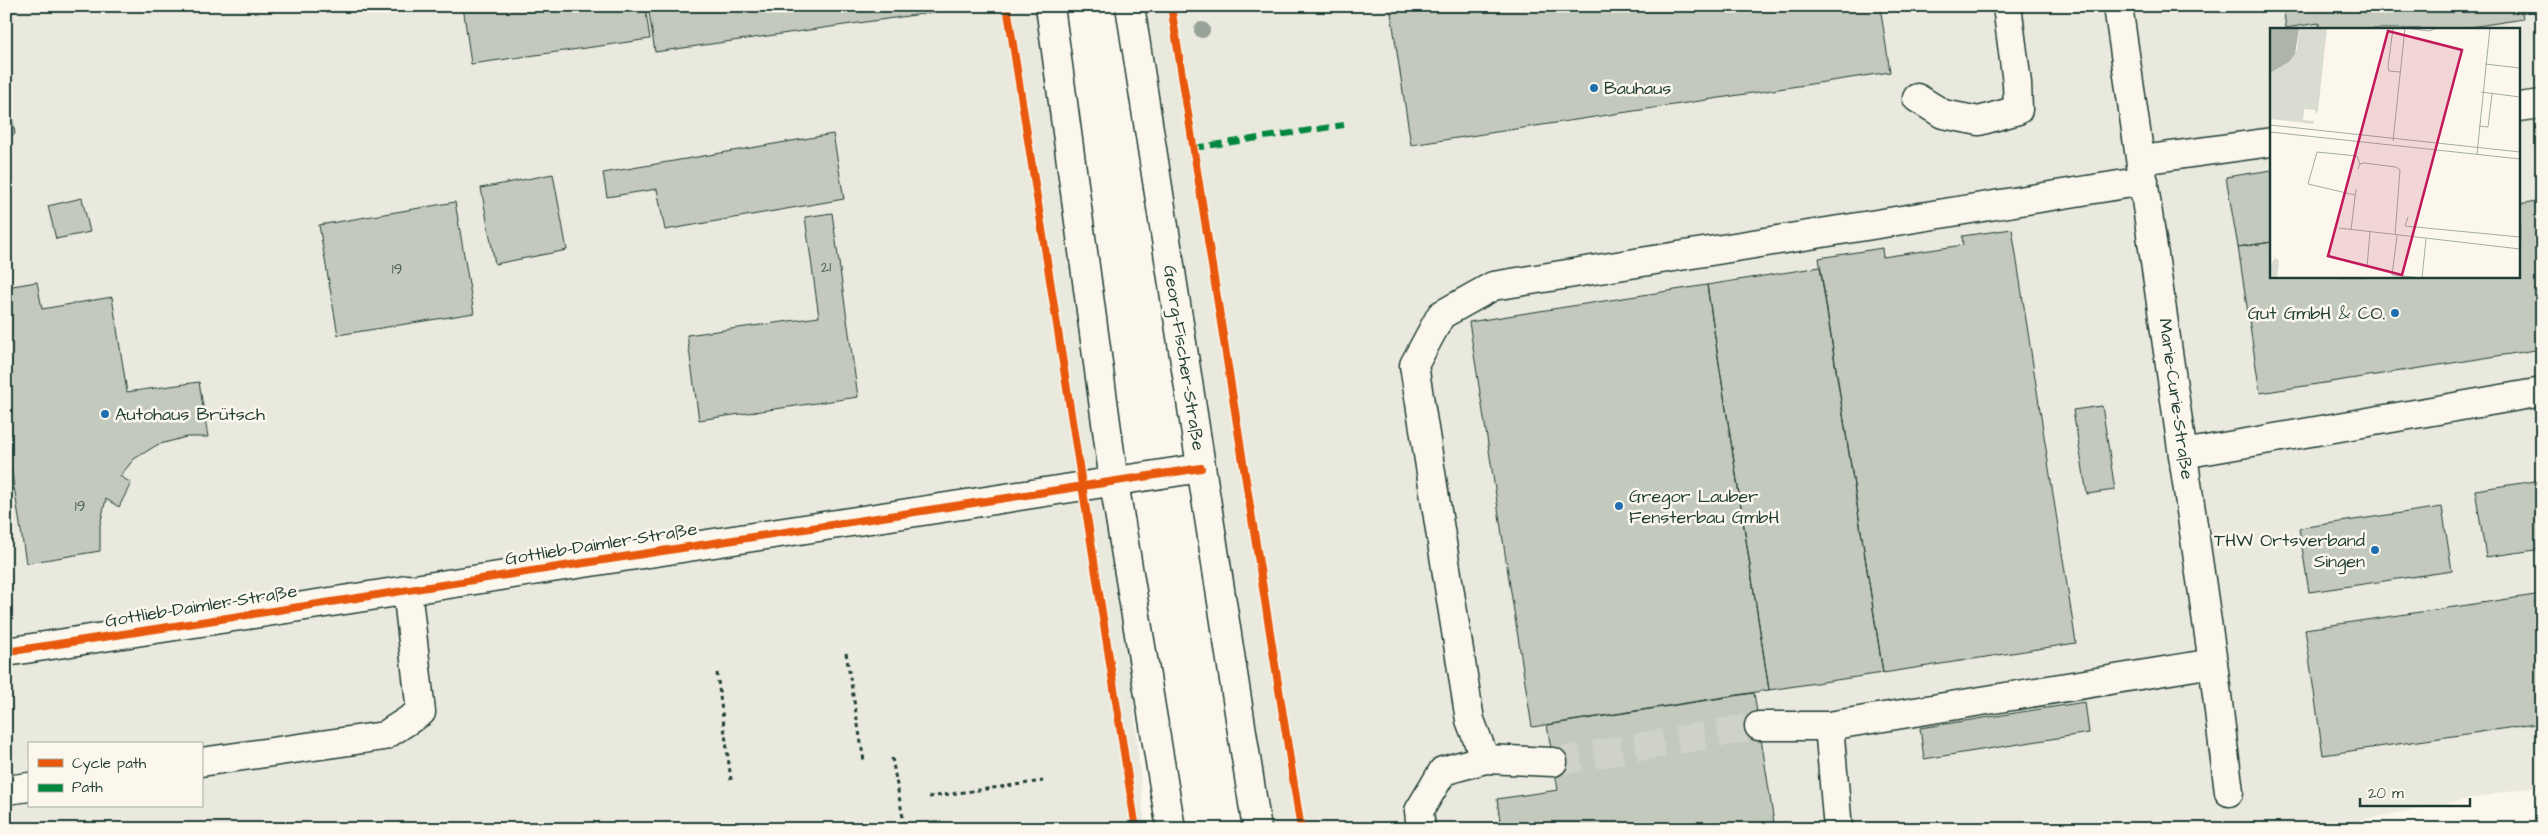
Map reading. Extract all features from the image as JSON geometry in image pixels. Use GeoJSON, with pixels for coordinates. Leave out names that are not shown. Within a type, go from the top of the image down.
{"type":"FeatureCollection","features":[{"type":"Feature","properties":{"kind":"street"},"geometry":{"type":"LineString","coordinates":[[1050,6],[1114,482],[1171,829]]}},
{"type":"Feature","properties":{"kind":"street","name":"Georg-Fischer-Straße"},"geometry":{"type":"LineString","coordinates":[[1130,6],[1257,829]]}},
{"type":"Feature","properties":{"kind":"street"},"geometry":{"type":"LineString","coordinates":[[1917,98],[1943,114],[1979,120],[2018,110],[2017,83],[2007,6]]}},
{"type":"Feature","properties":{"kind":"street","name":"Marie-Curie-Straße"},"geometry":{"type":"LineString","coordinates":[[2118,6],[2214,662],[2229,792]]}},
{"type":"Feature","properties":{"kind":"street"},"geometry":{"type":"LineString","coordinates":[[2520,107],[2542,104]]}},
{"type":"Feature","properties":{"kind":"street"},"geometry":{"type":"LineString","coordinates":[[1485,759],[1470,720],[1414,365],[1441,315],[1494,286],[2143,171],[2270,142]]}},
{"type":"Feature","properties":{"kind":"street"},"geometry":{"type":"LineString","coordinates":[[2183,454],[2542,392]]}},
{"type":"Feature","properties":{"kind":"street","name":"Gottlieb-Daimler-Straße"},"geometry":{"type":"LineString","coordinates":[[6,652],[1201,468]]}},
{"type":"Feature","properties":{"kind":"street"},"geometry":{"type":"LineString","coordinates":[[202,762],[384,736],[421,712],[407,589]]}},
{"type":"Feature","properties":{"kind":"street"},"geometry":{"type":"LineString","coordinates":[[1759,726],[1829,726],[2214,662]]}},
{"type":"Feature","properties":{"kind":"street"},"geometry":{"type":"LineString","coordinates":[[1829,726],[1838,829]]}},
{"type":"Feature","properties":{"kind":"street"},"geometry":{"type":"LineString","coordinates":[[1421,829],[1418,810],[1443,771],[1485,759],[1553,762]]}},
{"type":"Feature","properties":{"kind":"street"},"geometry":{"type":"LineString","coordinates":[[6,790],[28,787]]}},
{"type":"Feature","properties":{"kind":"path"},"geometry":{"type":"LineString","coordinates":[[846,653],[864,761]]}},
{"type":"Feature","properties":{"kind":"path"},"geometry":{"type":"LineString","coordinates":[[717,673],[731,780]]}},
{"type":"Feature","properties":{"kind":"path"},"geometry":{"type":"LineString","coordinates":[[892,758],[905,829]]}},
{"type":"Feature","properties":{"kind":"path"},"geometry":{"type":"LineString","coordinates":[[929,797],[1043,781]]}},
{"type":"Feature","properties":{"kind":"shaded area"},"geometry":{"type":"Polygon","coordinates":[[[6,6],[1050,6],[1114,482],[1145,829],[6,829],[6,6]]]}},
{"type":"Feature","properties":{"kind":"shaded area"},"geometry":{"type":"Polygon","coordinates":[[[1130,6],[2542,6],[2542,785],[2361,820],[2360,829],[1257,829],[1130,6]]]}},
{"type":"Feature","properties":{"kind":"building"},"geometry":{"type":"Polygon","coordinates":[[[463,6],[645,6],[650,39],[471,64],[463,6]]]}},
{"type":"Feature","properties":{"kind":"building"},"geometry":{"type":"Polygon","coordinates":[[[648,6],[950,6],[950,10],[655,52],[648,6]]]}},
{"type":"Feature","properties":{"kind":"building","name":"Bauhaus"},"geometry":{"type":"Polygon","coordinates":[[[1390,6],[1880,6],[1890,72],[1411,145],[1390,6]]]}},
{"type":"Feature","properties":{"kind":"building"},"geometry":{"type":"Polygon","coordinates":[[[2283,6],[2521,6],[2523,19],[2464,28],[2319,28],[2319,23],[2286,28],[2283,6]]]}},
{"type":"Feature","properties":{"kind":"building"},"geometry":{"type":"Polygon","coordinates":[[[6,81],[15,134],[6,136],[6,81]]]}},
{"type":"Feature","properties":{"kind":"building"},"geometry":{"type":"Polygon","coordinates":[[[833,134],[844,199],[665,230],[657,189],[607,197],[603,173],[833,134]]]}},
{"type":"Feature","properties":{"kind":"building"},"geometry":{"type":"Polygon","coordinates":[[[2270,170],[2270,242],[2238,247],[2226,177],[2270,170]]]}},
{"type":"Feature","properties":{"kind":"building"},"geometry":{"type":"Polygon","coordinates":[[[553,174],[567,250],[495,264],[481,188],[553,174]]]}},
{"type":"Feature","properties":{"kind":"building"},"geometry":{"type":"Polygon","coordinates":[[[82,198],[90,232],[56,239],[48,206],[82,198]]]}},
{"type":"Feature","properties":{"kind":"building","name":"Gut GmbH & CO."},"geometry":{"type":"Polygon","coordinates":[[[2542,200],[2542,349],[2260,393],[2238,247],[2270,242],[2270,278],[2520,278],[2520,204],[2542,200]]]}},
{"type":"Feature","properties":{"kind":"building"},"geometry":{"type":"Polygon","coordinates":[[[455,202],[474,313],[338,335],[319,225],[455,202]]]}},
{"type":"Feature","properties":{"kind":"building"},"geometry":{"type":"Polygon","coordinates":[[[832,213],[858,397],[699,420],[687,335],[819,317],[805,217],[832,213]]]}},
{"type":"Feature","properties":{"kind":"building"},"geometry":{"type":"Polygon","coordinates":[[[2012,229],[2076,643],[1883,673],[1819,258],[1882,248],[1883,257],[1963,245],[1962,236],[2012,229]]]}},
{"type":"Feature","properties":{"kind":"building"},"geometry":{"type":"Polygon","coordinates":[[[1820,267],[1883,673],[1769,690],[1707,285],[1820,267]]]}},
{"type":"Feature","properties":{"kind":"building","name":"Autohaus Brütsch"},"geometry":{"type":"Polygon","coordinates":[[[37,282],[42,309],[112,297],[127,392],[199,382],[208,437],[186,437],[157,445],[134,459],[120,476],[131,483],[119,507],[106,499],[100,525],[100,551],[26,563],[6,435],[6,287],[37,282]]]}},
{"type":"Feature","properties":{"kind":"building","name":"Gregor Lauber Fensterbau GmbH"},"geometry":{"type":"Polygon","coordinates":[[[1707,285],[1769,690],[1532,727],[1469,322],[1707,285]]]}},
{"type":"Feature","properties":{"kind":"building"},"geometry":{"type":"Polygon","coordinates":[[[2102,406],[2115,490],[2087,494],[2073,410],[2102,406]]]}},
{"type":"Feature","properties":{"kind":"building"},"geometry":{"type":"Polygon","coordinates":[[[2542,480],[2542,549],[2486,557],[2475,490],[2542,480]]]}},
{"type":"Feature","properties":{"kind":"building","name":"THW Ortsverband Singen"},"geometry":{"type":"Polygon","coordinates":[[[2442,507],[2452,571],[2309,592],[2299,528],[2442,507]]]}},
{"type":"Feature","properties":{"kind":"building"},"geometry":{"type":"Polygon","coordinates":[[[2542,594],[2542,723],[2323,755],[2305,629],[2542,594]]]}},
{"type":"Feature","properties":{"kind":"building"},"geometry":{"type":"Polygon","coordinates":[[[1754,693],[1775,829],[1501,829],[1497,799],[1558,790],[1547,725],[1754,693]]]}},
{"type":"Feature","properties":{"kind":"building"},"geometry":{"type":"Polygon","coordinates":[[[2085,702],[2089,733],[1924,759],[1920,728],[2085,702]]]}},
{"type":"Feature","properties":{"kind":"tunnel"},"geometry":{"type":"LineString","coordinates":[[1553,762],[1759,726]]}},
{"type":"Feature","properties":{"kind":"marked path"},"geometry":{"type":"LineString","coordinates":[[1193,148],[1344,125]]}},
{"type":"Feature","properties":{"kind":"cycle path"},"geometry":{"type":"LineString","coordinates":[[1007,6],[1136,829]]}},
{"type":"Feature","properties":{"kind":"cycle path"},"geometry":{"type":"LineString","coordinates":[[1171,6],[1301,829]]}},
{"type":"Feature","properties":{"kind":"cycle path"},"geometry":{"type":"LineString","coordinates":[[6,652],[1201,468]]}},
{"type":"Feature","properties":{"kind":"place","name":"Bauhaus"},"geometry":{"type":"Point","coordinates":[1594,88]}},
{"type":"Feature","properties":{"kind":"place","name":"Gut GmbH & CO."},"geometry":{"type":"Point","coordinates":[2395,313]}},
{"type":"Feature","properties":{"kind":"place","name":"Autohaus Brütsch"},"geometry":{"type":"Point","coordinates":[105,414]}},
{"type":"Feature","properties":{"kind":"place","name":"Gregor Lauber Fensterbau GmbH"},"geometry":{"type":"Point","coordinates":[1619,506]}},
{"type":"Feature","properties":{"kind":"place","name":"THW Ortsverband Singen"},"geometry":{"type":"Point","coordinates":[2375,550]}}]}
